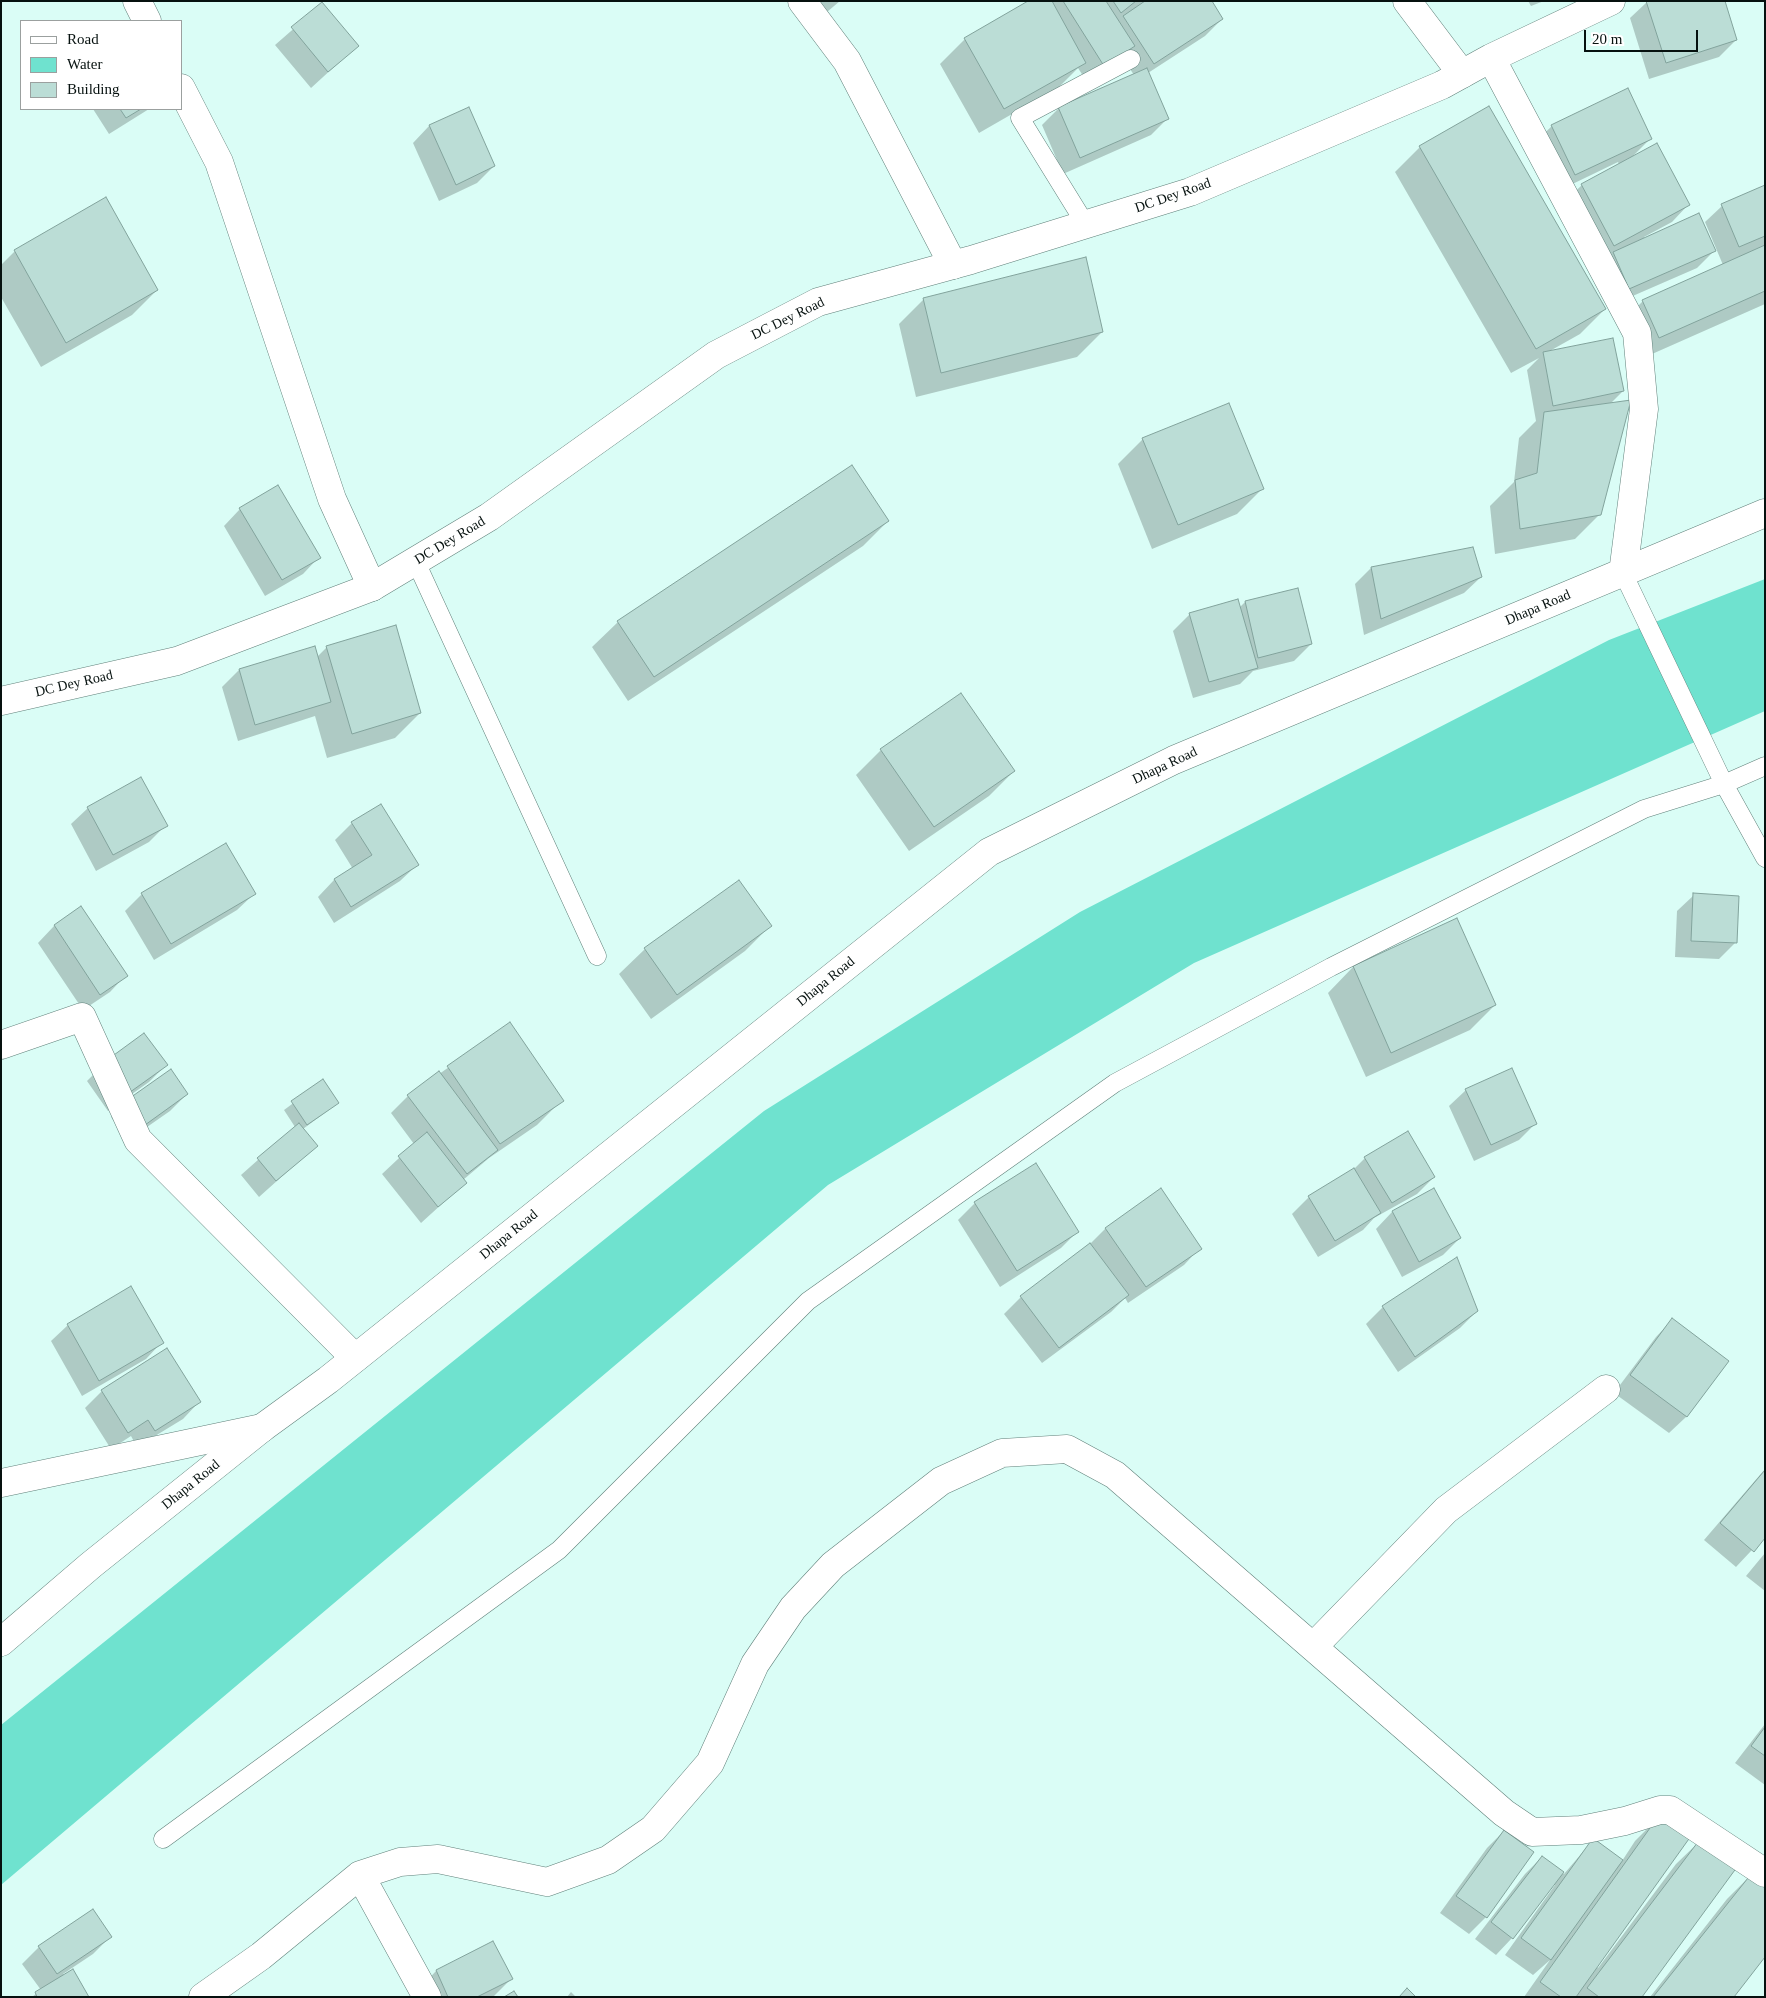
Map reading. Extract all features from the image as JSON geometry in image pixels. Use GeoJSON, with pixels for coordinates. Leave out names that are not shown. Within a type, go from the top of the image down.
{"type":"FeatureCollection","features":[{"type":"Feature","properties":{"kind":"street"},"geometry":{"type":"LineString","coordinates":[[137,1],[146,20]]}},
{"type":"Feature","properties":{"kind":"street"},"geometry":{"type":"LineString","coordinates":[[802,1],[847,61],[953,266]]}},
{"type":"Feature","properties":{"kind":"street"},"geometry":{"type":"LineString","coordinates":[[1407,1],[1462,74]]}},
{"type":"Feature","properties":{"kind":"street","name":"DC Dey Road"},"geometry":{"type":"LineString","coordinates":[[1,701],[177,661],[372,587],[489,517],[716,355],[818,302],[953,266],[1190,192],[1442,85],[1490,58],[1611,1]]}},
{"type":"Feature","properties":{"kind":"street"},"geometry":{"type":"LineString","coordinates":[[1490,58],[1637,333],[1644,410],[1623,573]]}},
{"type":"Feature","properties":{"kind":"street"},"geometry":{"type":"LineString","coordinates":[[182,90],[219,162],[332,500],[372,587]]}},
{"type":"Feature","properties":{"kind":"street","name":"Dhapa Road"},"geometry":{"type":"LineString","coordinates":[[1,1642],[91,1565],[262,1428],[355,1358],[989,852],[1174,760],[1765,513]]}},
{"type":"Feature","properties":{"kind":"street"},"geometry":{"type":"LineString","coordinates":[[1,1045],[82,1017],[138,1140],[355,1358]]}},
{"type":"Feature","properties":{"kind":"street"},"geometry":{"type":"LineString","coordinates":[[1313,1647],[1446,1510],[1606,1389]]}},
{"type":"Feature","properties":{"kind":"street"},"geometry":{"type":"LineString","coordinates":[[1,1483],[262,1428]]}},
{"type":"Feature","properties":{"kind":"street"},"geometry":{"type":"LineString","coordinates":[[203,1997],[261,1956],[360,1875],[400,1862],[438,1859],[547,1882],[608,1860],[653,1829],[710,1763],[755,1664],[793,1608],[833,1565],[941,1481],[1002,1453],[1067,1449],[1115,1475],[1504,1813],[1532,1832],[1581,1830],[1625,1821],[1660,1810],[1670,1810],[1765,1873]]}},
{"type":"Feature","properties":{"kind":"street"},"geometry":{"type":"LineString","coordinates":[[360,1875],[426,1997]]}},
{"type":"Feature","properties":{"kind":"lane"},"geometry":{"type":"LineString","coordinates":[[1086,225],[1020,118],[1132,59]]}},
{"type":"Feature","properties":{"kind":"lane"},"geometry":{"type":"LineString","coordinates":[[416,562],[597,956]]}},
{"type":"Feature","properties":{"kind":"lane"},"geometry":{"type":"LineString","coordinates":[[1623,573],[1724,784],[1765,858]]}},
{"type":"Feature","properties":{"kind":"lane"},"geometry":{"type":"LineString","coordinates":[[163,1839],[559,1550],[808,1301],[1114,1083],[1331,966],[1644,809],[1724,784],[1765,766]]}},
{"type":"Feature","properties":{"kind":"water"},"geometry":{"type":"Polygon","coordinates":[[[1765,579],[1765,711],[1194,963],[828,1185],[1,1885],[1,1725],[764,1111],[1080,912],[1609,640],[1765,579]]]}},
{"type":"Feature","properties":{"kind":"building"},"geometry":{"type":"Polygon","coordinates":[[[1028,1],[1052,1],[1086,63],[1004,109],[964,38],[1028,1]]]}},
{"type":"Feature","properties":{"kind":"building"},"geometry":{"type":"Polygon","coordinates":[[[1063,1],[1106,1],[1135,46],[1104,66],[1063,1]]]}},
{"type":"Feature","properties":{"kind":"building"},"geometry":{"type":"Polygon","coordinates":[[[1113,1],[1136,1],[1121,13],[1113,1]]]}},
{"type":"Feature","properties":{"kind":"building"},"geometry":{"type":"Polygon","coordinates":[[[1145,1],[1212,1],[1223,19],[1154,64],[1123,16],[1145,1]]]}},
{"type":"Feature","properties":{"kind":"building"},"geometry":{"type":"Polygon","coordinates":[[[1646,1],[1725,1],[1737,40],[1666,63],[1646,1]]]}},
{"type":"Feature","properties":{"kind":"building"},"geometry":{"type":"Polygon","coordinates":[[[322,2],[359,46],[328,72],[291,27],[322,2]]]}},
{"type":"Feature","properties":{"kind":"building"},"geometry":{"type":"Polygon","coordinates":[[[1147,68],[1169,119],[1080,158],[1058,107],[1147,68]]]}},
{"type":"Feature","properties":{"kind":"building"},"geometry":{"type":"Polygon","coordinates":[[[1628,88],[1652,139],[1575,175],[1551,125],[1628,88]]]}},
{"type":"Feature","properties":{"kind":"building"},"geometry":{"type":"Polygon","coordinates":[[[1489,106],[1606,309],[1536,349],[1419,146],[1489,106]]]}},
{"type":"Feature","properties":{"kind":"building"},"geometry":{"type":"Polygon","coordinates":[[[469,107],[495,166],[456,185],[429,125],[469,107]]]}},
{"type":"Feature","properties":{"kind":"building"},"geometry":{"type":"Polygon","coordinates":[[[121,110],[139,110],[126,118],[121,110]]]}},
{"type":"Feature","properties":{"kind":"building"},"geometry":{"type":"Polygon","coordinates":[[[1657,143],[1690,205],[1614,246],[1581,184],[1657,143]]]}},
{"type":"Feature","properties":{"kind":"building"},"geometry":{"type":"Polygon","coordinates":[[[1765,185],[1765,236],[1739,247],[1721,204],[1765,185]]]}},
{"type":"Feature","properties":{"kind":"building"},"geometry":{"type":"Polygon","coordinates":[[[106,197],[158,290],[66,343],[14,250],[106,197]]]}},
{"type":"Feature","properties":{"kind":"building"},"geometry":{"type":"Polygon","coordinates":[[[1699,213],[1716,251],[1629,289],[1613,252],[1699,213]]]}},
{"type":"Feature","properties":{"kind":"building"},"geometry":{"type":"Polygon","coordinates":[[[1765,245],[1765,291],[1659,338],[1642,300],[1765,245]]]}},
{"type":"Feature","properties":{"kind":"building"},"geometry":{"type":"Polygon","coordinates":[[[1086,257],[1103,332],[941,373],[923,298],[1086,257]]]}},
{"type":"Feature","properties":{"kind":"building"},"geometry":{"type":"Polygon","coordinates":[[[1613,338],[1624,391],[1553,406],[1543,352],[1613,338]]]}},
{"type":"Feature","properties":{"kind":"building"},"geometry":{"type":"Polygon","coordinates":[[[1631,400],[1601,515],[1520,529],[1515,480],[1537,473],[1544,412],[1631,400]]]}},
{"type":"Feature","properties":{"kind":"building"},"geometry":{"type":"Polygon","coordinates":[[[1229,403],[1264,489],[1178,525],[1142,438],[1229,403]]]}},
{"type":"Feature","properties":{"kind":"building"},"geometry":{"type":"Polygon","coordinates":[[[852,465],[889,521],[654,677],[617,621],[852,465]]]}},
{"type":"Feature","properties":{"kind":"building"},"geometry":{"type":"Polygon","coordinates":[[[278,485],[321,558],[282,580],[239,508],[278,485]]]}},
{"type":"Feature","properties":{"kind":"building"},"geometry":{"type":"Polygon","coordinates":[[[1473,547],[1482,577],[1381,619],[1371,567],[1473,547]]]}},
{"type":"Feature","properties":{"kind":"building"},"geometry":{"type":"Polygon","coordinates":[[[1298,588],[1312,644],[1258,658],[1245,601],[1298,588]]]}},
{"type":"Feature","properties":{"kind":"building"},"geometry":{"type":"Polygon","coordinates":[[[1238,599],[1258,668],[1209,682],[1189,613],[1238,599]]]}},
{"type":"Feature","properties":{"kind":"building"},"geometry":{"type":"Polygon","coordinates":[[[396,625],[421,713],[352,734],[326,646],[396,625]]]}},
{"type":"Feature","properties":{"kind":"building"},"geometry":{"type":"Polygon","coordinates":[[[315,646],[331,702],[255,725],[239,669],[315,646]]]}},
{"type":"Feature","properties":{"kind":"building"},"geometry":{"type":"Polygon","coordinates":[[[961,693],[1015,771],[934,827],[880,749],[961,693]]]}},
{"type":"Feature","properties":{"kind":"building"},"geometry":{"type":"Polygon","coordinates":[[[141,777],[168,826],[113,855],[87,807],[141,777]]]}},
{"type":"Feature","properties":{"kind":"building"},"geometry":{"type":"Polygon","coordinates":[[[381,804],[419,865],[351,907],[334,879],[372,855],[351,822],[381,804]]]}},
{"type":"Feature","properties":{"kind":"building"},"geometry":{"type":"Polygon","coordinates":[[[226,843],[256,894],[171,944],[141,893],[226,843]]]}},
{"type":"Feature","properties":{"kind":"building"},"geometry":{"type":"Polygon","coordinates":[[[739,880],[772,926],[677,995],[644,948],[739,880]]]}},
{"type":"Feature","properties":{"kind":"building"},"geometry":{"type":"Polygon","coordinates":[[[1693,893],[1739,896],[1737,943],[1691,941],[1693,893]]]}},
{"type":"Feature","properties":{"kind":"building"},"geometry":{"type":"Polygon","coordinates":[[[81,906],[128,976],[100,995],[54,925],[81,906]]]}},
{"type":"Feature","properties":{"kind":"building"},"geometry":{"type":"Polygon","coordinates":[[[1457,918],[1496,1005],[1391,1053],[1353,966],[1457,918]]]}},
{"type":"Feature","properties":{"kind":"building"},"geometry":{"type":"Polygon","coordinates":[[[510,1022],[564,1101],[500,1144],[447,1066],[510,1022]]]}},
{"type":"Feature","properties":{"kind":"building"},"geometry":{"type":"Polygon","coordinates":[[[144,1033],[168,1065],[126,1095],[103,1063],[144,1033]]]}},
{"type":"Feature","properties":{"kind":"building"},"geometry":{"type":"Polygon","coordinates":[[[1512,1068],[1537,1124],[1491,1145],[1465,1089],[1512,1068]]]}},
{"type":"Feature","properties":{"kind":"building"},"geometry":{"type":"Polygon","coordinates":[[[171,1069],[188,1094],[145,1125],[127,1100],[171,1069]]]}},
{"type":"Feature","properties":{"kind":"building"},"geometry":{"type":"Polygon","coordinates":[[[439,1071],[498,1150],[467,1174],[407,1095],[439,1071]]]}},
{"type":"Feature","properties":{"kind":"building"},"geometry":{"type":"Polygon","coordinates":[[[323,1079],[339,1103],[307,1125],[291,1101],[323,1079]]]}},
{"type":"Feature","properties":{"kind":"building"},"geometry":{"type":"Polygon","coordinates":[[[299,1123],[318,1146],[276,1181],[257,1158],[299,1123]]]}},
{"type":"Feature","properties":{"kind":"building"},"geometry":{"type":"Polygon","coordinates":[[[1408,1131],[1435,1177],[1392,1203],[1364,1157],[1408,1131]]]}},
{"type":"Feature","properties":{"kind":"building"},"geometry":{"type":"Polygon","coordinates":[[[427,1132],[467,1183],[438,1207],[398,1156],[427,1132]]]}},
{"type":"Feature","properties":{"kind":"building"},"geometry":{"type":"Polygon","coordinates":[[[1036,1163],[1079,1232],[1017,1271],[974,1202],[1036,1163]]]}},
{"type":"Feature","properties":{"kind":"building"},"geometry":{"type":"Polygon","coordinates":[[[1354,1168],[1381,1213],[1335,1241],[1308,1196],[1354,1168]]]}},
{"type":"Feature","properties":{"kind":"building"},"geometry":{"type":"Polygon","coordinates":[[[1161,1188],[1202,1249],[1146,1287],[1105,1228],[1161,1188]]]}},
{"type":"Feature","properties":{"kind":"building"},"geometry":{"type":"Polygon","coordinates":[[[1434,1188],[1461,1238],[1419,1262],[1392,1211],[1434,1188]]]}},
{"type":"Feature","properties":{"kind":"building"},"geometry":{"type":"Polygon","coordinates":[[[1090,1243],[1129,1295],[1059,1348],[1020,1296],[1090,1243]]]}},
{"type":"Feature","properties":{"kind":"building"},"geometry":{"type":"Polygon","coordinates":[[[1457,1257],[1478,1311],[1415,1357],[1382,1306],[1457,1257]]]}},
{"type":"Feature","properties":{"kind":"building"},"geometry":{"type":"Polygon","coordinates":[[[131,1286],[164,1343],[99,1381],[67,1324],[131,1286]]]}},
{"type":"Feature","properties":{"kind":"building"},"geometry":{"type":"Polygon","coordinates":[[[1672,1318],[1729,1361],[1687,1417],[1630,1375],[1672,1318]]]}},
{"type":"Feature","properties":{"kind":"building"},"geometry":{"type":"Polygon","coordinates":[[[167,1348],[201,1402],[155,1431],[148,1420],[128,1433],[101,1390],[167,1348]]]}},
{"type":"Feature","properties":{"kind":"building"},"geometry":{"type":"Polygon","coordinates":[[[1765,1470],[1765,1538],[1754,1552],[1720,1523],[1765,1470]]]}},
{"type":"Feature","properties":{"kind":"building"},"geometry":{"type":"Polygon","coordinates":[[[1765,1727],[1765,1756],[1751,1746],[1765,1727]]]}},
{"type":"Feature","properties":{"kind":"building"},"geometry":{"type":"Polygon","coordinates":[[[1660,1814],[1691,1836],[1576,1997],[1561,1997],[1540,1982],[1660,1814]]]}},
{"type":"Feature","properties":{"kind":"building"},"geometry":{"type":"Polygon","coordinates":[[[1504,1830],[1534,1852],[1487,1918],[1456,1896],[1504,1830]]]}},
{"type":"Feature","properties":{"kind":"building"},"geometry":{"type":"Polygon","coordinates":[[[1593,1838],[1623,1860],[1551,1960],[1521,1938],[1593,1838]]]}},
{"type":"Feature","properties":{"kind":"building"},"geometry":{"type":"Polygon","coordinates":[[[1701,1838],[1740,1863],[1642,1997],[1599,1997],[1587,1988],[1701,1838]]]}},
{"type":"Feature","properties":{"kind":"building"},"geometry":{"type":"Polygon","coordinates":[[[1542,1856],[1564,1872],[1513,1939],[1491,1922],[1542,1856]]]}},
{"type":"Feature","properties":{"kind":"building"},"geometry":{"type":"Polygon","coordinates":[[[1752,1873],[1765,1881],[1765,1957],[1734,1997],[1653,1997],[1752,1873]]]}},
{"type":"Feature","properties":{"kind":"building"},"geometry":{"type":"Polygon","coordinates":[[[93,1909],[112,1937],[57,1974],[38,1946],[93,1909]]]}},
{"type":"Feature","properties":{"kind":"building"},"geometry":{"type":"Polygon","coordinates":[[[493,1941],[513,1979],[477,1997],[448,1997],[436,1970],[493,1941]]]}},
{"type":"Feature","properties":{"kind":"building"},"geometry":{"type":"Polygon","coordinates":[[[73,1969],[89,1997],[37,1997],[35,1992],[73,1969]]]}},
{"type":"Feature","properties":{"kind":"building"},"geometry":{"type":"Polygon","coordinates":[[[1407,1988],[1416,1997],[1399,1997],[1407,1988]]]}},
{"type":"Feature","properties":{"kind":"building"},"geometry":{"type":"Polygon","coordinates":[[[514,1991],[518,1997],[504,1997],[514,1991]]]}}]}
